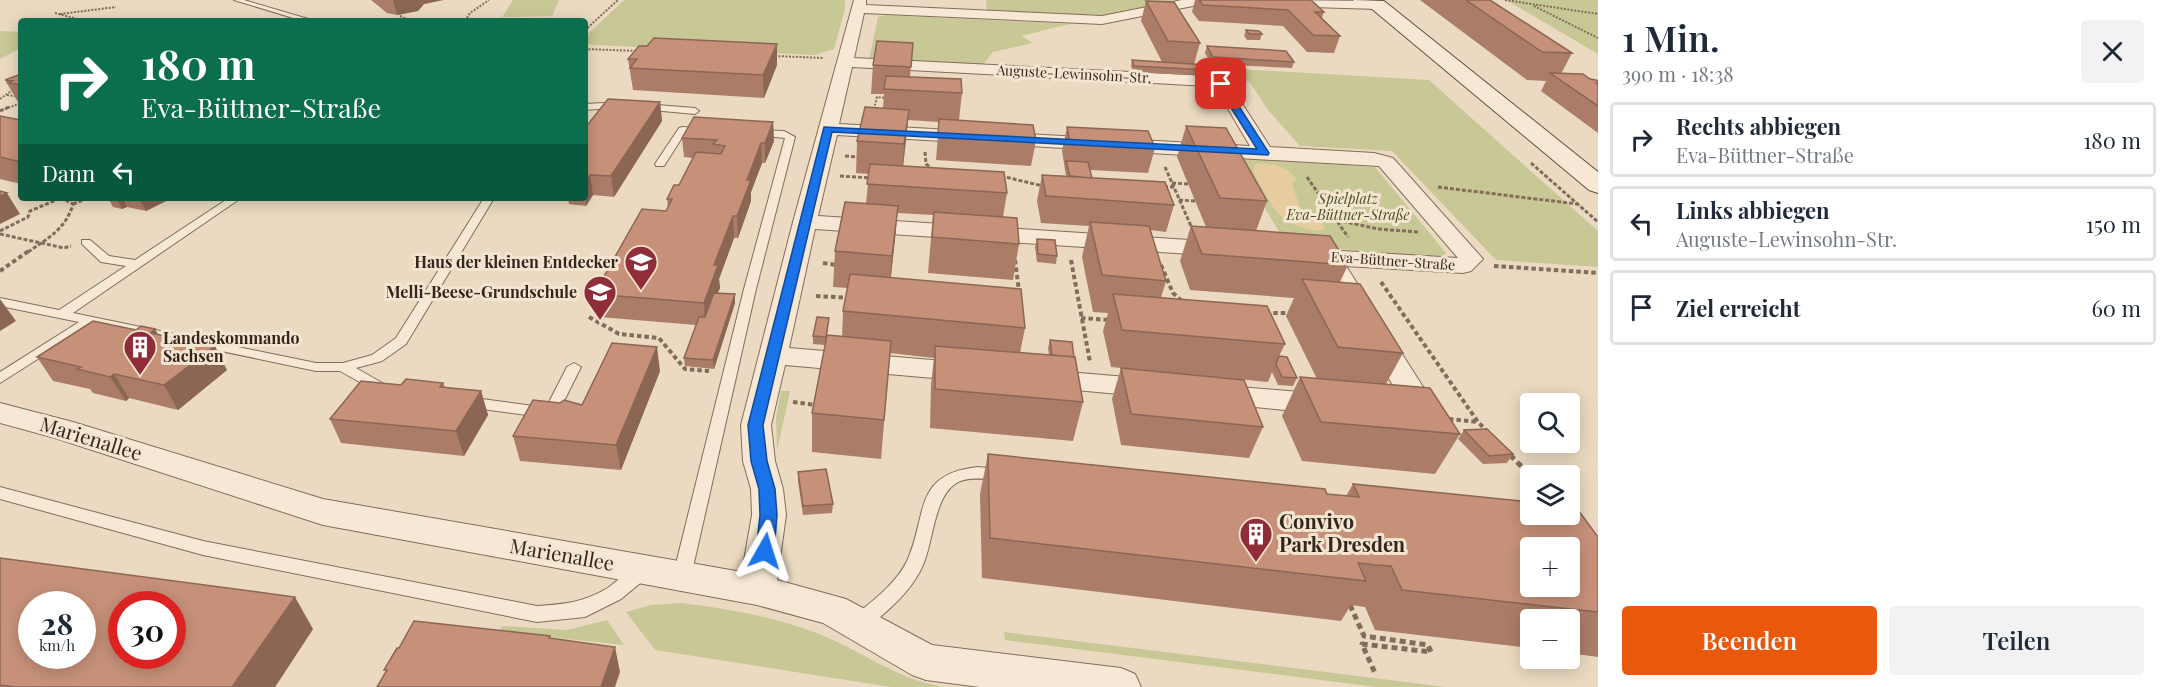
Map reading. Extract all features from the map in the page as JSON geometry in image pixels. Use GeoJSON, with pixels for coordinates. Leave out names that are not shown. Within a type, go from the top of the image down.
{"type":"FeatureCollection","features":[{"type":"Feature","properties":{"kind":"main road"},"geometry":{"type":"LineString","coordinates":[[1374,2],[1598,185]]}},
{"type":"Feature","properties":{"kind":"street"},"geometry":{"type":"LineString","coordinates":[[1211,0],[1221,0]]}},
{"type":"Feature","properties":{"kind":"street"},"geometry":{"type":"LineString","coordinates":[[758,590],[769,515],[767,489],[759,461],[756,425],[804,222],[860,5],[1102,20],[1195,1]]}},
{"type":"Feature","properties":{"kind":"street"},"geometry":{"type":"LineString","coordinates":[[1263,2],[1374,2]]}},
{"type":"Feature","properties":{"kind":"street","name":"Auguste-Lewinsohn-Str."},"geometry":{"type":"LineString","coordinates":[[845,61],[1210,81],[1221,84],[1264,153]]}},
{"type":"Feature","properties":{"kind":"street","name":"Eva-Büttner-Straße"},"geometry":{"type":"LineString","coordinates":[[828,129],[1374,159],[1386,162],[1471,259],[1463,266],[1282,254]]}},
{"type":"Feature","properties":{"kind":"street"},"geometry":{"type":"LineString","coordinates":[[804,222],[1236,251]]}},
{"type":"Feature","properties":{"kind":"street"},"geometry":{"type":"LineString","coordinates":[[1329,257],[1424,412],[1389,409]]}},
{"type":"Feature","properties":{"kind":"street"},"geometry":{"type":"LineString","coordinates":[[773,355],[1355,407]]}},
{"type":"Feature","properties":{"kind":"street","name":"Marienallee"},"geometry":{"type":"LineString","coordinates":[[0,413],[62,429],[323,512],[758,590],[833,610],[926,662],[1121,687]]}},
{"type":"Feature","properties":{"kind":"lane"},"geometry":{"type":"LineString","coordinates":[[237,0],[300,18]]}},
{"type":"Feature","properties":{"kind":"lane"},"geometry":{"type":"LineString","coordinates":[[588,107],[617,105],[694,111]]}},
{"type":"Feature","properties":{"kind":"lane"},"geometry":{"type":"LineString","coordinates":[[660,164],[682,130],[716,131]]}},
{"type":"Feature","properties":{"kind":"lane"},"geometry":{"type":"LineString","coordinates":[[682,576],[750,289],[790,137],[784,134],[739,132]]}},
{"type":"Feature","properties":{"kind":"lane"},"geometry":{"type":"LineString","coordinates":[[62,314],[232,201]]}},
{"type":"Feature","properties":{"kind":"lane"},"geometry":{"type":"LineString","coordinates":[[0,302],[316,367],[343,368],[377,358],[402,341],[487,201]]}},
{"type":"Feature","properties":{"kind":"lane"},"geometry":{"type":"LineString","coordinates":[[86,242],[105,259],[137,264]]}},
{"type":"Feature","properties":{"kind":"lane"},"geometry":{"type":"LineString","coordinates":[[0,378],[91,320]]}},
{"type":"Feature","properties":{"kind":"lane"},"geometry":{"type":"LineString","coordinates":[[456,401],[542,412],[554,407],[574,367]]}},
{"type":"Feature","properties":{"kind":"lane"},"geometry":{"type":"LineString","coordinates":[[343,368],[392,394],[402,395]]}},
{"type":"Feature","properties":{"kind":"lane"},"geometry":{"type":"LineString","coordinates":[[859,624],[888,600],[914,567],[937,492],[951,477],[979,472],[1015,475]]}},
{"type":"Feature","properties":{"kind":"lane"},"geometry":{"type":"LineString","coordinates":[[0,494],[203,548],[537,614],[578,611],[614,594],[645,569]]}},
{"type":"Feature","properties":{"kind":"path"},"geometry":{"type":"LineString","coordinates":[[467,18],[470,13],[489,0]]}},
{"type":"Feature","properties":{"kind":"path"},"geometry":{"type":"LineString","coordinates":[[588,27],[618,0]]}},
{"type":"Feature","properties":{"kind":"path"},"geometry":{"type":"LineString","coordinates":[[1505,0],[1598,14]]}},
{"type":"Feature","properties":{"kind":"path"},"geometry":{"type":"LineString","coordinates":[[1524,0],[1598,38]]}},
{"type":"Feature","properties":{"kind":"path"},"geometry":{"type":"LineString","coordinates":[[60,14],[116,7]]}},
{"type":"Feature","properties":{"kind":"path"},"geometry":{"type":"LineString","coordinates":[[55,13],[74,18]]}},
{"type":"Feature","properties":{"kind":"path"},"geometry":{"type":"LineString","coordinates":[[400,16],[405,18]]}},
{"type":"Feature","properties":{"kind":"path"},"geometry":{"type":"LineString","coordinates":[[588,49],[642,51]]}},
{"type":"Feature","properties":{"kind":"path"},"geometry":{"type":"LineString","coordinates":[[766,56],[845,61]]}},
{"type":"Feature","properties":{"kind":"path"},"geometry":{"type":"LineString","coordinates":[[0,99],[18,86]]}},
{"type":"Feature","properties":{"kind":"path"},"geometry":{"type":"LineString","coordinates":[[6,95],[18,97]]}},
{"type":"Feature","properties":{"kind":"path"},"geometry":{"type":"LineString","coordinates":[[869,131],[877,98],[888,98]]}},
{"type":"Feature","properties":{"kind":"path"},"geometry":{"type":"LineString","coordinates":[[0,111],[18,104]]}},
{"type":"Feature","properties":{"kind":"path"},"geometry":{"type":"LineString","coordinates":[[1157,146],[1201,248]]}},
{"type":"Feature","properties":{"kind":"path"},"geometry":{"type":"LineString","coordinates":[[1292,154],[1478,422],[1493,437]]}},
{"type":"Feature","properties":{"kind":"path"},"geometry":{"type":"LineString","coordinates":[[843,156],[860,157]]}},
{"type":"Feature","properties":{"kind":"path"},"geometry":{"type":"LineString","coordinates":[[925,175],[926,165]]}},
{"type":"Feature","properties":{"kind":"path"},"geometry":{"type":"LineString","coordinates":[[931,173],[937,172]]}},
{"type":"Feature","properties":{"kind":"path"},"geometry":{"type":"LineString","coordinates":[[839,176],[880,179]]}},
{"type":"Feature","properties":{"kind":"path"},"geometry":{"type":"LineString","coordinates":[[992,176],[1015,178],[1045,187]]}},
{"type":"Feature","properties":{"kind":"path"},"geometry":{"type":"LineString","coordinates":[[1158,186],[1188,184]]}},
{"type":"Feature","properties":{"kind":"path"},"geometry":{"type":"LineString","coordinates":[[1407,185],[1459,188],[1577,204]]}},
{"type":"Feature","properties":{"kind":"path"},"geometry":{"type":"LineString","coordinates":[[1179,200],[1195,201]]}},
{"type":"Feature","properties":{"kind":"path"},"geometry":{"type":"LineString","coordinates":[[0,232],[28,217],[30,212],[55,201]]}},
{"type":"Feature","properties":{"kind":"path"},"geometry":{"type":"LineString","coordinates":[[68,201],[73,204]]}},
{"type":"Feature","properties":{"kind":"path"},"geometry":{"type":"LineString","coordinates":[[73,204],[80,201]]}},
{"type":"Feature","properties":{"kind":"path"},"geometry":{"type":"LineString","coordinates":[[0,271],[42,242],[69,218],[73,204]]}},
{"type":"Feature","properties":{"kind":"path"},"geometry":{"type":"LineString","coordinates":[[1336,220],[1378,229],[1449,234]]}},
{"type":"Feature","properties":{"kind":"path"},"geometry":{"type":"LineString","coordinates":[[0,232],[64,248],[86,242]]}},
{"type":"Feature","properties":{"kind":"path"},"geometry":{"type":"LineString","coordinates":[[1012,235],[1019,290],[1016,296]]}},
{"type":"Feature","properties":{"kind":"path"},"geometry":{"type":"LineString","coordinates":[[1067,240],[1094,383]]}},
{"type":"Feature","properties":{"kind":"path"},"geometry":{"type":"LineString","coordinates":[[1153,245],[1173,293],[1191,306]]}},
{"type":"Feature","properties":{"kind":"path"},"geometry":{"type":"LineString","coordinates":[[823,263],[838,265]]}},
{"type":"Feature","properties":{"kind":"path"},"geometry":{"type":"LineString","coordinates":[[1463,266],[1598,273]]}},
{"type":"Feature","properties":{"kind":"path"},"geometry":{"type":"LineString","coordinates":[[816,296],[862,299]]}},
{"type":"Feature","properties":{"kind":"path"},"geometry":{"type":"LineString","coordinates":[[1257,319],[1273,313],[1296,314]]}},
{"type":"Feature","properties":{"kind":"path"},"geometry":{"type":"LineString","coordinates":[[589,317],[619,334],[659,338],[685,369],[714,371]]}},
{"type":"Feature","properties":{"kind":"path"},"geometry":{"type":"LineString","coordinates":[[1266,317],[1270,325]]}},
{"type":"Feature","properties":{"kind":"path"},"geometry":{"type":"LineString","coordinates":[[1081,318],[1114,320]]}},
{"type":"Feature","properties":{"kind":"path"},"geometry":{"type":"LineString","coordinates":[[793,402],[820,406]]}},
{"type":"Feature","properties":{"kind":"path"},"geometry":{"type":"LineString","coordinates":[[1508,453],[1520,465]]}},
{"type":"Feature","properties":{"kind":"path"},"geometry":{"type":"LineString","coordinates":[[1350,604],[1364,636],[1362,644],[1374,673]]}},
{"type":"Feature","properties":{"kind":"path"},"geometry":{"type":"LineString","coordinates":[[1362,644],[1431,652],[1428,645],[1364,636]]}},
{"type":"Feature","properties":{"kind":"green space"},"geometry":{"type":"Polygon","coordinates":[[[513,0],[559,0],[552,16],[502,17],[513,0]]]}},
{"type":"Feature","properties":{"kind":"green space"},"geometry":{"type":"Polygon","coordinates":[[[624,0],[845,0],[845,10],[834,49],[815,55],[592,45],[588,44],[589,33],[624,0]]]}},
{"type":"Feature","properties":{"kind":"green space"},"geometry":{"type":"Polygon","coordinates":[[[986,0],[1171,1],[1104,15],[987,12],[986,0]]]}},
{"type":"Feature","properties":{"kind":"green space"},"geometry":{"type":"Polygon","coordinates":[[[1506,0],[1598,0],[1598,54],[1506,0]]]}},
{"type":"Feature","properties":{"kind":"green space"},"geometry":{"type":"Polygon","coordinates":[[[887,15],[1070,24],[1021,36],[1033,43],[993,52],[983,65],[869,60],[878,17],[887,15]]]}},
{"type":"Feature","properties":{"kind":"green space"},"geometry":{"type":"Polygon","coordinates":[[[0,31],[18,32],[18,50],[0,59],[0,31]]]}},
{"type":"Feature","properties":{"kind":"green space"},"geometry":{"type":"Polygon","coordinates":[[[1221,68],[1429,80],[1598,231],[1598,267],[1496,260],[1392,151],[1300,146],[1268,110],[1249,81],[1227,80],[1221,68]]]}},
{"type":"Feature","properties":{"kind":"green space","name":"Spielplatz Eva-Büttner-Straße"},"geometry":{"type":"Polygon","coordinates":[[[1236,158],[1375,167],[1446,253],[1441,258],[1286,244],[1236,158]]]}},
{"type":"Feature","properties":{"kind":"green space"},"geometry":{"type":"Polygon","coordinates":[[[781,391],[790,391],[777,451],[776,418],[781,391]]]}},
{"type":"Feature","properties":{"kind":"green space"},"geometry":{"type":"Polygon","coordinates":[[[680,603],[748,613],[798,626],[830,639],[894,671],[928,684],[945,687],[891,687],[655,650],[626,612],[651,605],[680,603]]]}},
{"type":"Feature","properties":{"kind":"green space"},"geometry":{"type":"Polygon","coordinates":[[[607,620],[624,645],[499,632],[502,626],[567,630],[607,620]]]}},
{"type":"Feature","properties":{"kind":"green space"},"geometry":{"type":"Polygon","coordinates":[[[1004,632],[1446,687],[1376,687],[1005,640],[1004,632]]]}},
{"type":"Feature","properties":{"kind":"sand"},"geometry":{"type":"Polygon","coordinates":[[[1255,164],[1280,167],[1292,174],[1296,179],[1292,183],[1299,204],[1303,210],[1323,225],[1325,228],[1322,231],[1294,225],[1278,214],[1253,172],[1255,164]]]}},
{"type":"Feature","properties":{"kind":"building"},"geometry":{"type":"Polygon","coordinates":[[[1199,0],[1311,0],[1324,12],[1315,12],[1340,36],[1313,35],[1288,10],[1203,5],[1199,0]]]}},
{"type":"Feature","properties":{"kind":"building"},"geometry":{"type":"Polygon","coordinates":[[[1466,0],[1490,0],[1572,53],[1542,52],[1466,0]]]}},
{"type":"Feature","properties":{"kind":"building"},"geometry":{"type":"Polygon","coordinates":[[[1146,1],[1174,2],[1200,43],[1168,41],[1146,1]]]}},
{"type":"Feature","properties":{"kind":"building"},"geometry":{"type":"Polygon","coordinates":[[[1246,30],[1259,31],[1262,34],[1249,34],[1246,30]]]}},
{"type":"Feature","properties":{"kind":"building"},"geometry":{"type":"Polygon","coordinates":[[[654,38],[777,44],[763,75],[630,68],[637,59],[628,59],[639,46],[647,46],[654,38]]]}},
{"type":"Feature","properties":{"kind":"building"},"geometry":{"type":"Polygon","coordinates":[[[877,41],[913,43],[911,67],[873,65],[877,41]]]}},
{"type":"Feature","properties":{"kind":"building"},"geometry":{"type":"Polygon","coordinates":[[[1207,46],[1286,51],[1294,62],[1213,57],[1207,46]]]}},
{"type":"Feature","properties":{"kind":"building"},"geometry":{"type":"Polygon","coordinates":[[[1132,60],[1222,66],[1225,71],[1134,66],[1132,60]]]}},
{"type":"Feature","properties":{"kind":"building"},"geometry":{"type":"Polygon","coordinates":[[[1550,73],[1583,74],[1598,81],[1596,83],[1598,85],[1598,106],[1550,73]]]}},
{"type":"Feature","properties":{"kind":"building"},"geometry":{"type":"Polygon","coordinates":[[[18,75],[18,84],[5,80],[18,75]]]}},
{"type":"Feature","properties":{"kind":"building"},"geometry":{"type":"Polygon","coordinates":[[[886,76],[961,79],[962,93],[884,89],[886,76]]]}},
{"type":"Feature","properties":{"kind":"building"},"geometry":{"type":"Polygon","coordinates":[[[608,99],[660,102],[611,176],[590,175],[588,177],[588,124],[608,99]]]}},
{"type":"Feature","properties":{"kind":"building"},"geometry":{"type":"Polygon","coordinates":[[[865,107],[909,110],[904,144],[857,141],[865,107]]]}},
{"type":"Feature","properties":{"kind":"building"},"geometry":{"type":"Polygon","coordinates":[[[0,116],[18,119],[18,161],[0,157],[0,116]]]}},
{"type":"Feature","properties":{"kind":"building"},"geometry":{"type":"Polygon","coordinates":[[[694,117],[773,122],[765,143],[761,143],[747,180],[751,180],[737,216],[733,216],[714,265],[718,265],[704,303],[594,294],[642,209],[666,211],[672,199],[667,199],[674,185],[679,185],[696,152],[721,154],[725,146],[713,144],[717,140],[682,138],[694,117]]]}},
{"type":"Feature","properties":{"kind":"building"},"geometry":{"type":"Polygon","coordinates":[[[939,119],[1033,125],[1036,141],[938,135],[939,119]]]}},
{"type":"Feature","properties":{"kind":"building"},"geometry":{"type":"Polygon","coordinates":[[[1186,126],[1226,128],[1267,201],[1220,198],[1186,126]]]}},
{"type":"Feature","properties":{"kind":"building"},"geometry":{"type":"Polygon","coordinates":[[[1067,127],[1148,131],[1155,148],[1070,143],[1067,127]]]}},
{"type":"Feature","properties":{"kind":"building"},"geometry":{"type":"Polygon","coordinates":[[[1066,161],[1088,162],[1092,178],[1070,176],[1066,161]]]}},
{"type":"Feature","properties":{"kind":"building"},"geometry":{"type":"Polygon","coordinates":[[[870,164],[1004,172],[1007,193],[867,184],[870,164]]]}},
{"type":"Feature","properties":{"kind":"building"},"geometry":{"type":"Polygon","coordinates":[[[1042,175],[1165,182],[1174,205],[1046,196],[1042,175]]]}},
{"type":"Feature","properties":{"kind":"building"},"geometry":{"type":"Polygon","coordinates":[[[845,202],[898,206],[892,256],[835,251],[845,202]]]}},
{"type":"Feature","properties":{"kind":"building"},"geometry":{"type":"Polygon","coordinates":[[[934,212],[1017,218],[1019,244],[932,237],[934,212]]]}},
{"type":"Feature","properties":{"kind":"building"},"geometry":{"type":"Polygon","coordinates":[[[1090,222],[1149,226],[1166,281],[1102,275],[1090,222]]]}},
{"type":"Feature","properties":{"kind":"building"},"geometry":{"type":"Polygon","coordinates":[[[1191,226],[1330,236],[1348,265],[1202,254],[1191,226]]]}},
{"type":"Feature","properties":{"kind":"building"},"geometry":{"type":"Polygon","coordinates":[[[1037,239],[1055,240],[1057,256],[1038,254],[1037,239]]]}},
{"type":"Feature","properties":{"kind":"building"},"geometry":{"type":"Polygon","coordinates":[[[850,274],[1021,289],[1025,328],[843,311],[850,274]]]}},
{"type":"Feature","properties":{"kind":"building"},"geometry":{"type":"Polygon","coordinates":[[[1302,279],[1360,284],[1403,353],[1338,347],[1302,279]]]}},
{"type":"Feature","properties":{"kind":"building"},"geometry":{"type":"Polygon","coordinates":[[[714,293],[735,294],[713,360],[684,358],[699,317],[705,317],[714,293]]]}},
{"type":"Feature","properties":{"kind":"building"},"geometry":{"type":"Polygon","coordinates":[[[1113,294],[1267,306],[1285,344],[1122,330],[1113,294]]]}},
{"type":"Feature","properties":{"kind":"building"},"geometry":{"type":"Polygon","coordinates":[[[817,317],[829,318],[826,337],[813,336],[817,317]]]}},
{"type":"Feature","properties":{"kind":"building"},"geometry":{"type":"Polygon","coordinates":[[[93,321],[136,330],[141,326],[155,329],[150,333],[215,346],[164,385],[114,374],[110,377],[77,369],[81,367],[37,357],[93,321]]]}},
{"type":"Feature","properties":{"kind":"building"},"geometry":{"type":"Polygon","coordinates":[[[827,335],[891,341],[884,420],[812,413],[827,335]]]}},
{"type":"Feature","properties":{"kind":"building"},"geometry":{"type":"Polygon","coordinates":[[[1050,340],[1072,342],[1074,357],[1052,355],[1050,340]]]}},
{"type":"Feature","properties":{"kind":"building"},"geometry":{"type":"Polygon","coordinates":[[[612,343],[657,347],[616,445],[513,436],[533,400],[560,403],[564,400],[582,405],[612,343]]]}},
{"type":"Feature","properties":{"kind":"building"},"geometry":{"type":"Polygon","coordinates":[[[935,346],[1075,357],[1083,402],[935,389],[935,346]]]}},
{"type":"Feature","properties":{"kind":"building"},"geometry":{"type":"Polygon","coordinates":[[[1279,356],[1287,357],[1297,378],[1282,377],[1276,364],[1279,356]]]}},
{"type":"Feature","properties":{"kind":"building"},"geometry":{"type":"Polygon","coordinates":[[[1121,368],[1244,380],[1263,427],[1131,414],[1121,368]]]}},
{"type":"Feature","properties":{"kind":"building"},"geometry":{"type":"Polygon","coordinates":[[[1300,377],[1430,388],[1460,434],[1321,422],[1300,377]]]}},
{"type":"Feature","properties":{"kind":"building"},"geometry":{"type":"Polygon","coordinates":[[[406,379],[443,383],[440,387],[481,391],[456,431],[330,419],[361,381],[401,385],[406,379]]]}},
{"type":"Feature","properties":{"kind":"building"},"geometry":{"type":"Polygon","coordinates":[[[1487,429],[1513,454],[1489,456],[1464,430],[1487,429]]]}},
{"type":"Feature","properties":{"kind":"building"},"geometry":{"type":"Polygon","coordinates":[[[988,454],[1325,489],[1327,494],[1359,497],[1353,484],[1520,501],[1520,525],[1580,525],[1580,512],[1598,537],[1598,612],[1402,590],[1391,566],[1358,563],[1366,581],[990,538],[988,454]]]}},
{"type":"Feature","properties":{"kind":"building"},"geometry":{"type":"Polygon","coordinates":[[[826,469],[833,504],[803,506],[798,472],[826,469]]]}},
{"type":"Feature","properties":{"kind":"building"},"geometry":{"type":"Polygon","coordinates":[[[0,558],[295,597],[232,687],[15,687],[0,685],[0,558]]]}},
{"type":"Feature","properties":{"kind":"building"},"geometry":{"type":"Polygon","coordinates":[[[414,621],[550,636],[549,638],[615,647],[601,687],[377,687],[387,670],[384,670],[414,621]]]}},
{"type":"Feature","properties":{"kind":"place","name":"Haus der kleinen Entdecker"},"geometry":{"type":"Point","coordinates":[641,291]}},
{"type":"Feature","properties":{"kind":"place","name":"Melli-Beese-Grundschule"},"geometry":{"type":"Point","coordinates":[600,321]}},
{"type":"Feature","properties":{"kind":"place","name":"Landeskommando Sachsen"},"geometry":{"type":"Point","coordinates":[140,376]}},
{"type":"Feature","properties":{"kind":"place","name":"Convivo Park Dresden"},"geometry":{"type":"Point","coordinates":[1256,563]}},
{"type":"Feature","properties":{"kind":"route"},"geometry":{"type":"LineString","coordinates":[[765,551],[769,515],[767,489],[759,461],[756,425],[828,129],[1264,153],[1221,84]]}}]}
